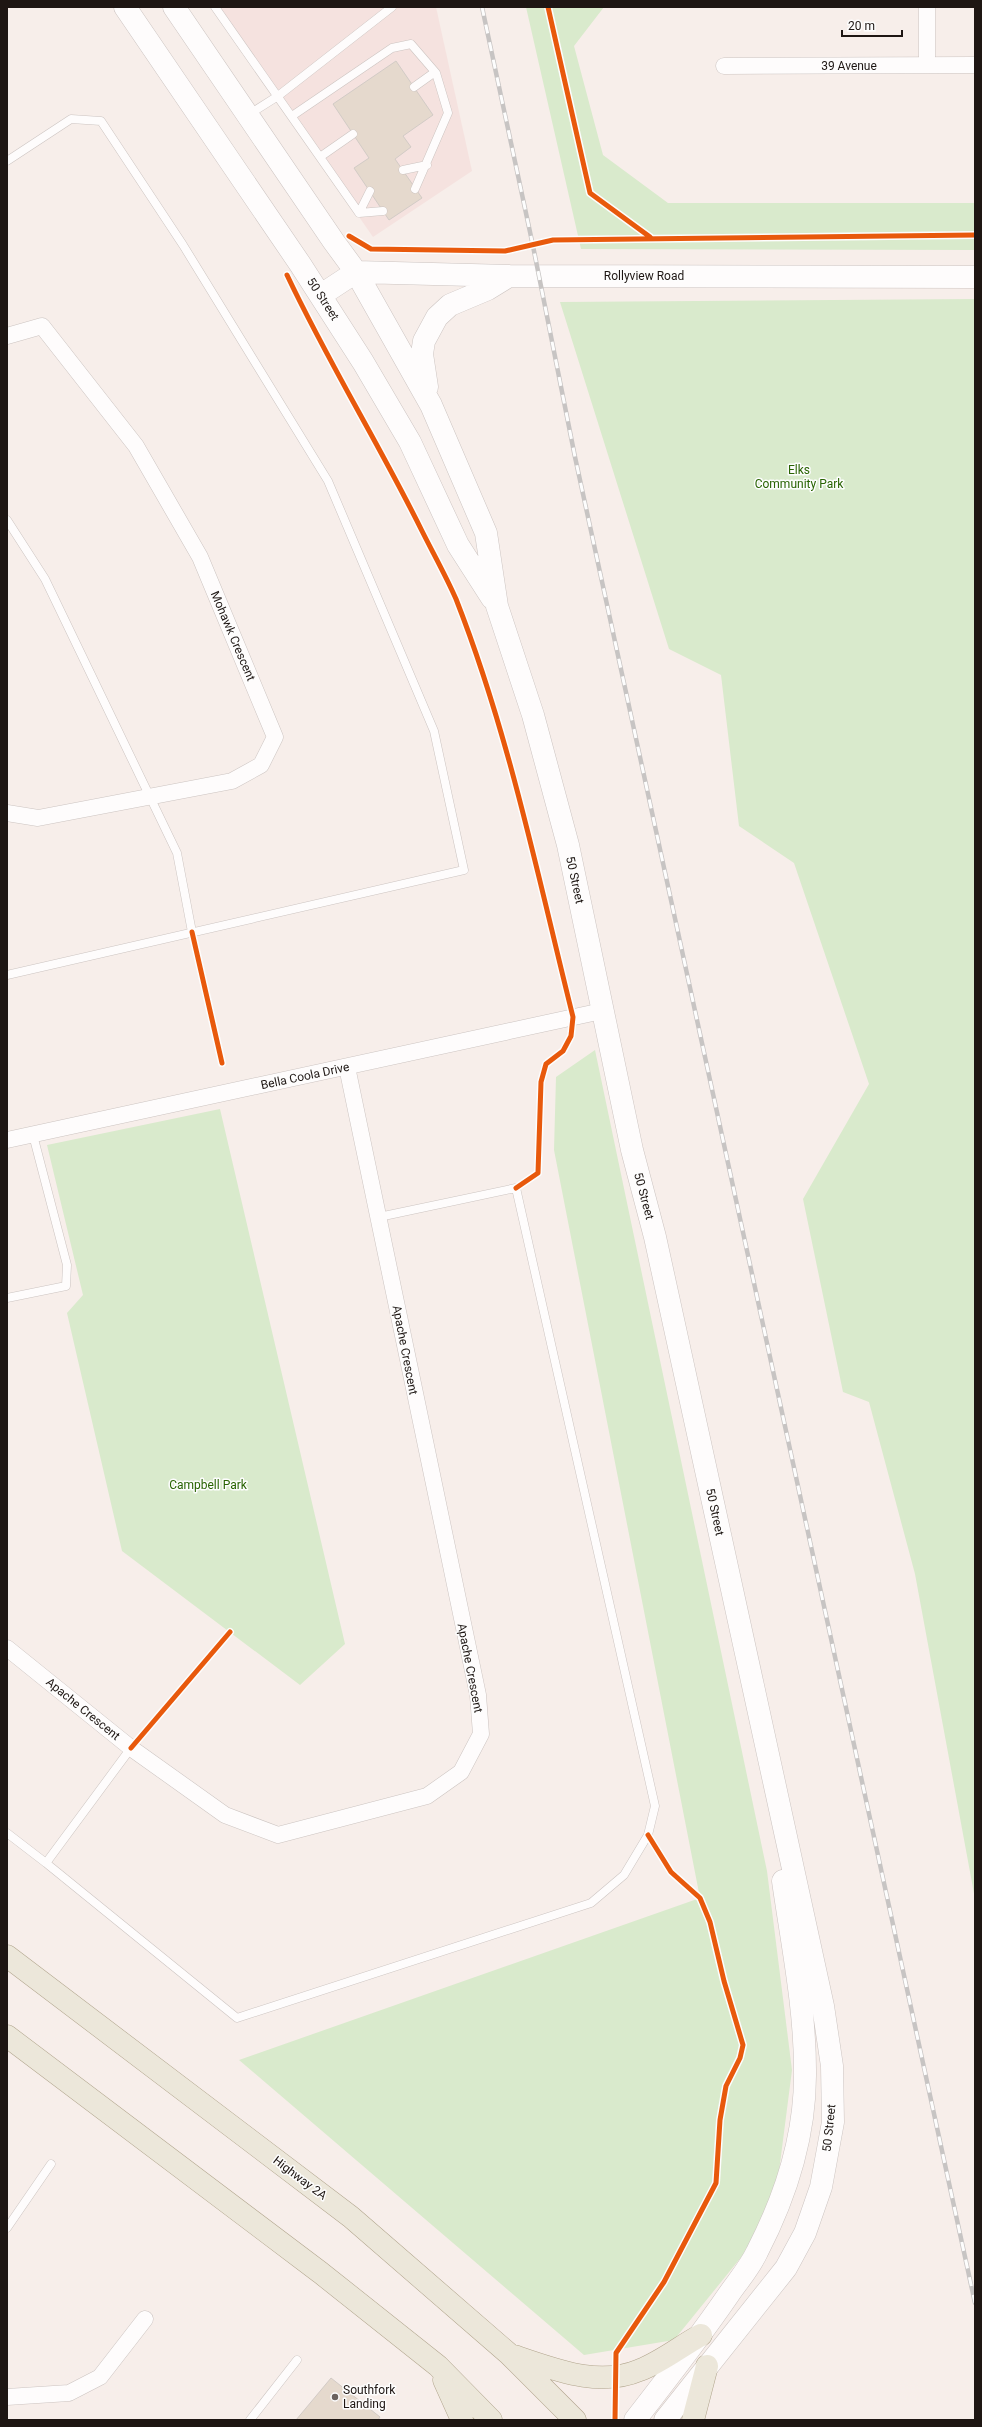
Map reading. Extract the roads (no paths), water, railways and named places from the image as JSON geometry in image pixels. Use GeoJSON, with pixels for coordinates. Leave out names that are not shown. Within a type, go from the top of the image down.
{"type":"FeatureCollection","features":[{"type":"Feature","properties":{"kind":"main road","name":"50 Street"},"geometry":{"type":"LineString","coordinates":[[125,7],[321,295],[363,362],[410,442],[458,545],[497,606]]}},
{"type":"Feature","properties":{"kind":"main road","name":"50 Street"},"geometry":{"type":"LineString","coordinates":[[174,7],[356,272],[431,405],[486,533],[497,606],[533,715],[568,845],[632,1150],[655,1237],[775,1790],[824,2006],[832,2066],[833,2122],[822,2187],[805,2233],[786,2268],[664,2420]]}},
{"type":"Feature","properties":{"kind":"main road"},"geometry":{"type":"LineString","coordinates":[[321,295],[356,272]]}},
{"type":"Feature","properties":{"kind":"main road","name":"Rollyview Road"},"geometry":{"type":"LineString","coordinates":[[356,272],[510,276],[975,277]]}},
{"type":"Feature","properties":{"kind":"main road"},"geometry":{"type":"LineString","coordinates":[[431,405],[422,354],[424,341],[436,317],[450,305],[488,289],[510,276]]}},
{"type":"Feature","properties":{"kind":"main road","name":"50 Street"},"geometry":{"type":"LineString","coordinates":[[635,2420],[701,2335],[757,2253],[779,2202],[801,2127],[806,2071],[804,2034],[782,1876],[775,1790]]}},
{"type":"Feature","properties":{"kind":"main road","name":"Highway 2A"},"geometry":{"type":"LineString","coordinates":[[7,1956],[351,2217],[510,2354],[575,2420]]}},
{"type":"Feature","properties":{"kind":"main road"},"geometry":{"type":"LineString","coordinates":[[7,2036],[321,2273],[438,2366],[491,2420]]}},
{"type":"Feature","properties":{"kind":"main road"},"geometry":{"type":"LineString","coordinates":[[510,2354],[570,2375],[616,2376],[639,2371],[701,2335]]}},
{"type":"Feature","properties":{"kind":"main road"},"geometry":{"type":"LineString","coordinates":[[438,2366],[462,2420]]}},
{"type":"Feature","properties":{"kind":"main road"},"geometry":{"type":"LineString","coordinates":[[693,2420],[707,2366]]}},
{"type":"Feature","properties":{"kind":"street"},"geometry":{"type":"LineString","coordinates":[[927,7],[927,65]]}},
{"type":"Feature","properties":{"kind":"street","name":"39 Avenue"},"geometry":{"type":"LineString","coordinates":[[724,66],[975,65]]}},
{"type":"Feature","properties":{"kind":"street","name":"Mohawk Crescent"},"geometry":{"type":"LineString","coordinates":[[7,336],[42,326],[136,446],[200,557],[275,737],[261,765],[232,781],[38,818],[7,813]]}},
{"type":"Feature","properties":{"kind":"street","name":"Bella Coola Drive"},"geometry":{"type":"LineString","coordinates":[[7,1140],[602,1011]]}},
{"type":"Feature","properties":{"kind":"street","name":"Apache Crescent"},"geometry":{"type":"LineString","coordinates":[[7,1648],[131,1748],[225,1815],[278,1835],[426,1796],[461,1772],[481,1734],[478,1695],[417,1412],[379,1217],[347,1067]]}},
{"type":"Feature","properties":{"kind":"street"},"geometry":{"type":"LineString","coordinates":[[7,2397],[69,2393],[100,2377],[144,2319]]}},
{"type":"Feature","properties":{"kind":"lane"},"geometry":{"type":"LineString","coordinates":[[215,7],[359,213]]}},
{"type":"Feature","properties":{"kind":"lane"},"geometry":{"type":"LineString","coordinates":[[248,116],[278,96],[392,7]]}},
{"type":"Feature","properties":{"kind":"lane"},"geometry":{"type":"LineString","coordinates":[[292,116],[392,48],[411,44],[435,72],[448,113],[427,165],[415,189]]}},
{"type":"Feature","properties":{"kind":"lane"},"geometry":{"type":"LineString","coordinates":[[414,87],[435,72]]}},
{"type":"Feature","properties":{"kind":"lane"},"geometry":{"type":"LineString","coordinates":[[7,161],[71,119],[101,121],[183,245],[328,481],[434,731],[464,870],[7,975]]}},
{"type":"Feature","properties":{"kind":"lane"},"geometry":{"type":"LineString","coordinates":[[320,157],[353,134]]}},
{"type":"Feature","properties":{"kind":"lane"},"geometry":{"type":"LineString","coordinates":[[403,170],[427,165]]}},
{"type":"Feature","properties":{"kind":"lane"},"geometry":{"type":"LineString","coordinates":[[359,213],[370,191]]}},
{"type":"Feature","properties":{"kind":"lane"},"geometry":{"type":"LineString","coordinates":[[359,213],[383,211]]}},
{"type":"Feature","properties":{"kind":"lane"},"geometry":{"type":"LineString","coordinates":[[7,520],[45,579],[151,796],[177,853],[192,932]]}},
{"type":"Feature","properties":{"kind":"lane"},"geometry":{"type":"LineString","coordinates":[[7,1298],[66,1286],[67,1265],[33,1135]]}},
{"type":"Feature","properties":{"kind":"lane"},"geometry":{"type":"LineString","coordinates":[[7,1833],[237,2018],[591,1903],[624,1876],[648,1835],[655,1806],[516,1188],[379,1217]]}},
{"type":"Feature","properties":{"kind":"lane"},"geometry":{"type":"LineString","coordinates":[[46,1863],[131,1748]]}},
{"type":"Feature","properties":{"kind":"lane"},"geometry":{"type":"LineString","coordinates":[[7,2228],[51,2164]]}},
{"type":"Feature","properties":{"kind":"lane"},"geometry":{"type":"LineString","coordinates":[[250,2420],[297,2360]]}},
{"type":"Feature","properties":{"kind":"railway"},"geometry":{"type":"LineString","coordinates":[[482,7],[533,246],[575,457],[975,2303]]}},
{"type":"Feature","properties":{"kind":"place","name":"Southfork Landing"},"geometry":{"type":"Point","coordinates":[335,2397]}},
{"type":"Feature","properties":{"kind":"park label","name":"Elks Community Park"},"geometry":{"type":"Point","coordinates":[799,477]}},
{"type":"Feature","properties":{"kind":"park label","name":"Campbell Park"},"geometry":{"type":"Point","coordinates":[208,1485]}}]}
